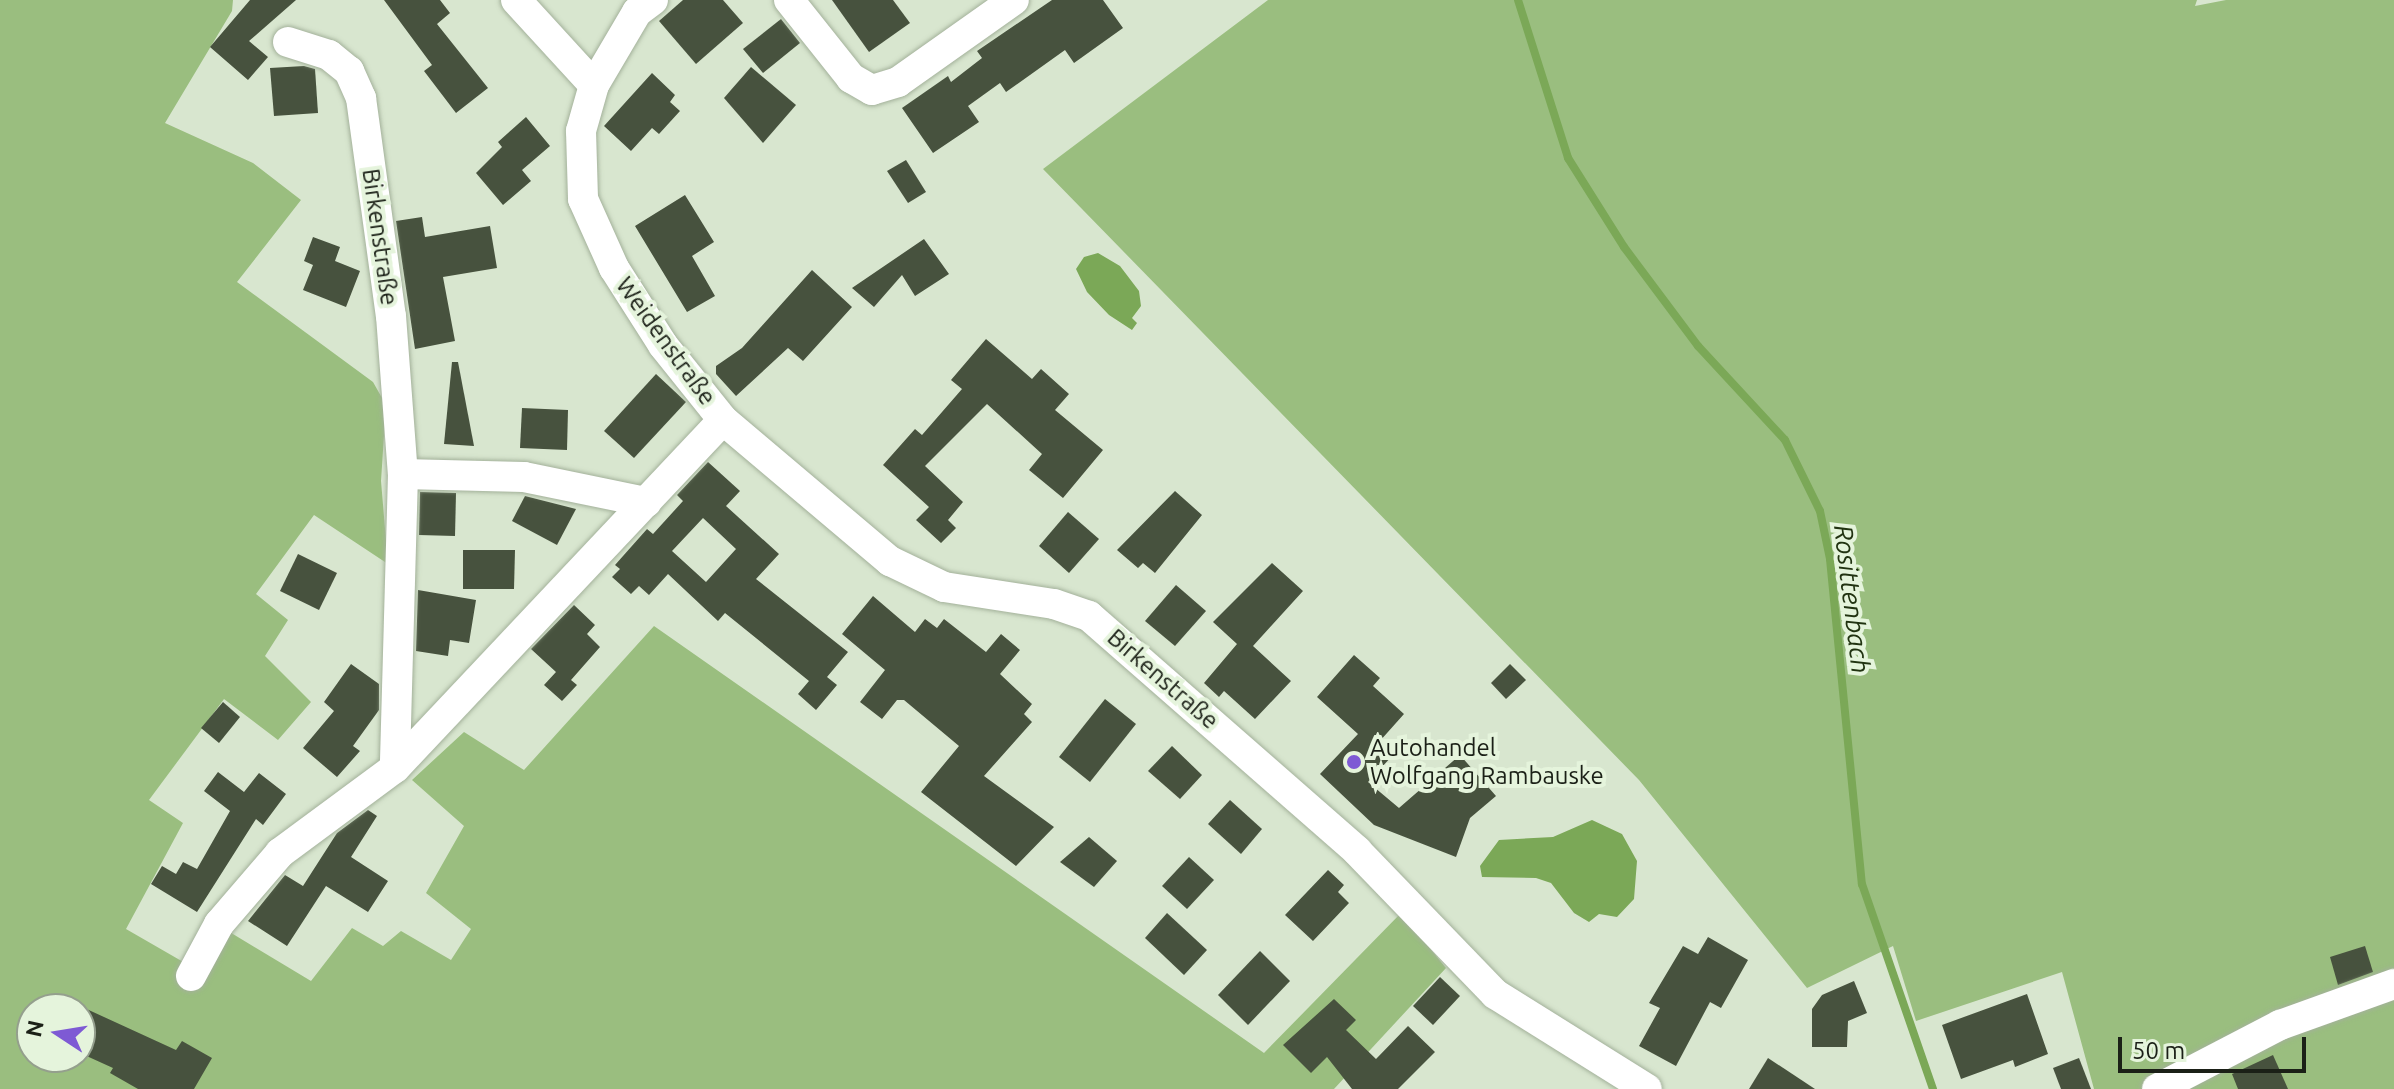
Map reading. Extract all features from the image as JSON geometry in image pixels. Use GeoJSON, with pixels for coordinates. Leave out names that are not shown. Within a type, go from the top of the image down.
{"type":"FeatureCollection","features":[{"type":"Feature","properties":{"kind":"street"},"geometry":{"type":"LineString","coordinates":[[516,0],[594,85]]}},
{"type":"Feature","properties":{"kind":"street","name":"Weidenstraße"},"geometry":{"type":"LineString","coordinates":[[653,0],[637,12],[594,85],[581,131],[583,199],[614,268],[646,320],[723,420]]}},
{"type":"Feature","properties":{"kind":"street"},"geometry":{"type":"LineString","coordinates":[[789,0],[851,78],[872,90],[898,82],[1014,0]]}},
{"type":"Feature","properties":{"kind":"street","name":"Birkenstraße"},"geometry":{"type":"LineString","coordinates":[[288,42],[329,55],[349,71],[361,98],[391,316],[403,474],[395,768]]}},
{"type":"Feature","properties":{"kind":"street"},"geometry":{"type":"LineString","coordinates":[[191,976],[219,924],[280,853],[395,768],[723,420]]}},
{"type":"Feature","properties":{"kind":"street","name":"Birkenstraße"},"geometry":{"type":"LineString","coordinates":[[723,420],[890,561],[944,587],[1054,604],[1089,616],[1357,851],[1495,994],[1647,1089]]}},
{"type":"Feature","properties":{"kind":"street"},"geometry":{"type":"LineString","coordinates":[[403,474],[524,477],[646,502]]}},
{"type":"Feature","properties":{"kind":"street"},"geometry":{"type":"LineString","coordinates":[[2157,1089],[2266,1031],[2394,984]]}},
{"type":"Feature","properties":{"kind":"shaded area"},"geometry":{"type":"Polygon","coordinates":[[[0,0],[233,0],[232,11],[165,123],[253,163],[301,200],[237,282],[373,382],[386,405],[381,481],[388,564],[314,515],[256,594],[288,620],[265,656],[311,702],[278,740],[224,699],[149,800],[183,823],[126,929],[185,963],[223,928],[311,981],[352,928],[383,946],[401,931],[451,960],[471,929],[426,893],[464,826],[412,780],[464,732],[524,770],[654,626],[1264,1053],[1401,913],[1446,968],[1334,1089],[0,1089],[0,0]]]}},
{"type":"Feature","properties":{"kind":"shaded area"},"geometry":{"type":"Polygon","coordinates":[[[1268,0],[2197,0],[2195,6],[2226,0],[2394,0],[2394,1089],[2094,1089],[2062,972],[1916,1021],[1893,946],[1807,988],[1639,780],[1043,169],[1268,0]]]}},
{"type":"Feature","properties":{"kind":"shaded area"},"geometry":{"type":"Polygon","coordinates":[[[1098,253],[1120,266],[1139,291],[1141,306],[1132,318],[1137,323],[1132,330],[1109,315],[1087,292],[1076,269],[1084,257],[1098,253]]]}},
{"type":"Feature","properties":{"kind":"shaded area"},"geometry":{"type":"Polygon","coordinates":[[[1592,820],[1622,834],[1637,861],[1634,899],[1617,917],[1599,914],[1589,922],[1574,913],[1551,883],[1536,878],[1482,877],[1480,866],[1499,840],[1553,837],[1592,820]]]}},
{"type":"Feature","properties":{"kind":"building"},"geometry":{"type":"Polygon","coordinates":[[[250,0],[296,0],[249,41],[268,57],[248,80],[210,47],[250,0]]]}},
{"type":"Feature","properties":{"kind":"building"},"geometry":{"type":"Polygon","coordinates":[[[384,0],[440,0],[450,13],[437,24],[488,88],[456,113],[424,71],[432,65],[384,0]]]}},
{"type":"Feature","properties":{"kind":"building"},"geometry":{"type":"Polygon","coordinates":[[[683,0],[723,0],[743,23],[696,64],[659,21],[683,0]]]}},
{"type":"Feature","properties":{"kind":"building"},"geometry":{"type":"Polygon","coordinates":[[[832,0],[893,0],[910,23],[869,52],[832,0]]]}},
{"type":"Feature","properties":{"kind":"building"},"geometry":{"type":"Polygon","coordinates":[[[1052,0],[1103,0],[1123,28],[1074,63],[1065,50],[1006,92],[1000,83],[968,106],[979,122],[933,153],[902,108],[948,76],[951,82],[982,58],[977,51],[1052,0]]]}},
{"type":"Feature","properties":{"kind":"building"},"geometry":{"type":"Polygon","coordinates":[[[781,19],[800,43],[763,73],[743,49],[781,19]]]}},
{"type":"Feature","properties":{"kind":"building"},"geometry":{"type":"Polygon","coordinates":[[[304,66],[315,69],[318,113],[274,116],[270,68],[304,66]]]}},
{"type":"Feature","properties":{"kind":"building"},"geometry":{"type":"Polygon","coordinates":[[[751,67],[796,105],[763,143],[724,98],[751,67]]]}},
{"type":"Feature","properties":{"kind":"building"},"geometry":{"type":"Polygon","coordinates":[[[652,73],[675,95],[670,102],[680,111],[659,134],[652,128],[631,151],[604,126],[652,73]]]}},
{"type":"Feature","properties":{"kind":"building"},"geometry":{"type":"Polygon","coordinates":[[[526,117],[550,146],[522,170],[531,181],[503,205],[476,173],[502,147],[498,142],[526,117]]]}},
{"type":"Feature","properties":{"kind":"building"},"geometry":{"type":"Polygon","coordinates":[[[906,160],[926,192],[908,203],[887,171],[906,160]]]}},
{"type":"Feature","properties":{"kind":"building"},"geometry":{"type":"Polygon","coordinates":[[[685,195],[714,242],[692,256],[715,296],[687,312],[635,226],[685,195]]]}},
{"type":"Feature","properties":{"kind":"building"},"geometry":{"type":"Polygon","coordinates":[[[422,217],[425,237],[490,226],[497,268],[443,277],[455,341],[415,349],[396,221],[422,217]]]}},
{"type":"Feature","properties":{"kind":"building"},"geometry":{"type":"Polygon","coordinates":[[[313,237],[340,247],[335,261],[360,271],[346,307],[303,290],[313,265],[304,261],[313,237]]]}},
{"type":"Feature","properties":{"kind":"building"},"geometry":{"type":"Polygon","coordinates":[[[924,239],[949,274],[915,296],[902,275],[874,307],[852,288],[924,239]]]}},
{"type":"Feature","properties":{"kind":"building"},"geometry":{"type":"Polygon","coordinates":[[[812,270],[852,307],[803,361],[788,348],[736,396],[716,374],[716,366],[742,348],[812,270]]]}},
{"type":"Feature","properties":{"kind":"building"},"geometry":{"type":"Polygon","coordinates":[[[986,339],[1032,379],[1041,369],[1069,394],[1055,410],[1103,450],[1063,498],[1029,470],[1042,454],[987,404],[925,466],[963,502],[948,520],[956,528],[941,543],[916,520],[929,507],[883,465],[915,429],[922,435],[962,389],[951,380],[986,339]]]}},
{"type":"Feature","properties":{"kind":"building"},"geometry":{"type":"Polygon","coordinates":[[[452,362],[458,362],[474,446],[444,444],[452,362]]]}},
{"type":"Feature","properties":{"kind":"building"},"geometry":{"type":"Polygon","coordinates":[[[656,374],[686,402],[634,458],[604,431],[656,374]]]}},
{"type":"Feature","properties":{"kind":"building"},"geometry":{"type":"Polygon","coordinates":[[[522,408],[568,410],[567,450],[520,448],[522,408]]]}},
{"type":"Feature","properties":{"kind":"building"},"geometry":{"type":"Polygon","coordinates":[[[708,462],[740,491],[726,506],[779,554],[756,579],[848,652],[827,677],[837,685],[816,710],[798,694],[809,681],[725,613],[718,621],[668,574],[649,595],[639,586],[631,594],[612,577],[620,569],[615,565],[647,529],[653,534],[683,501],[677,495],[708,462]],[[703,518],[672,551],[706,582],[736,549],[703,518]]]}},
{"type":"Feature","properties":{"kind":"building"},"geometry":{"type":"Polygon","coordinates":[[[1175,491],[1202,515],[1155,573],[1143,563],[1138,568],[1117,550],[1175,491]]]}},
{"type":"Feature","properties":{"kind":"building"},"geometry":{"type":"Polygon","coordinates":[[[420,492],[456,493],[455,536],[419,535],[420,492]]]}},
{"type":"Feature","properties":{"kind":"building"},"geometry":{"type":"Polygon","coordinates":[[[525,496],[576,509],[557,545],[512,521],[525,496]]]}},
{"type":"Feature","properties":{"kind":"building"},"geometry":{"type":"Polygon","coordinates":[[[1068,512],[1099,539],[1069,573],[1039,546],[1068,512]]]}},
{"type":"Feature","properties":{"kind":"building"},"geometry":{"type":"Polygon","coordinates":[[[463,550],[515,550],[514,589],[463,589],[463,550]]]}},
{"type":"Feature","properties":{"kind":"building"},"geometry":{"type":"Polygon","coordinates":[[[298,554],[337,573],[319,610],[280,591],[298,554]]]}},
{"type":"Feature","properties":{"kind":"building"},"geometry":{"type":"Polygon","coordinates":[[[1272,563],[1303,591],[1253,646],[1291,681],[1255,719],[1224,691],[1219,697],[1204,683],[1237,644],[1213,622],[1272,563]]]}},
{"type":"Feature","properties":{"kind":"building"},"geometry":{"type":"Polygon","coordinates":[[[1176,585],[1206,611],[1175,646],[1145,621],[1176,585]]]}},
{"type":"Feature","properties":{"kind":"building"},"geometry":{"type":"Polygon","coordinates":[[[418,590],[476,600],[469,643],[450,640],[448,656],[416,651],[418,590]]]}},
{"type":"Feature","properties":{"kind":"building"},"geometry":{"type":"Polygon","coordinates":[[[873,596],[915,632],[925,619],[937,628],[944,619],[986,652],[1001,634],[1020,650],[1000,674],[1032,704],[1024,714],[1032,722],[984,776],[1054,827],[1016,866],[921,792],[959,746],[904,700],[897,700],[882,719],[860,702],[885,670],[842,634],[873,596]]]}},
{"type":"Feature","properties":{"kind":"building"},"geometry":{"type":"Polygon","coordinates":[[[574,605],[595,625],[587,634],[600,647],[571,680],[577,685],[562,701],[544,685],[556,672],[531,649],[574,605]]]}},
{"type":"Feature","properties":{"kind":"building"},"geometry":{"type":"Polygon","coordinates":[[[1354,655],[1380,678],[1373,686],[1404,714],[1379,742],[1393,755],[1368,782],[1399,808],[1460,755],[1496,796],[1470,818],[1456,857],[1374,825],[1320,774],[1358,734],[1317,697],[1354,655]]]}},
{"type":"Feature","properties":{"kind":"building"},"geometry":{"type":"Polygon","coordinates":[[[351,664],[379,684],[379,710],[353,746],[360,751],[337,777],[303,748],[334,711],[324,702],[351,664]]]}},
{"type":"Feature","properties":{"kind":"building"},"geometry":{"type":"Polygon","coordinates":[[[1510,664],[1526,680],[1506,699],[1491,683],[1510,664]]]}},
{"type":"Feature","properties":{"kind":"building"},"geometry":{"type":"Polygon","coordinates":[[[1105,699],[1136,724],[1090,782],[1059,757],[1105,699]]]}},
{"type":"Feature","properties":{"kind":"building"},"geometry":{"type":"Polygon","coordinates":[[[223,702],[240,717],[219,743],[201,728],[223,702]]]}},
{"type":"Feature","properties":{"kind":"building"},"geometry":{"type":"Polygon","coordinates":[[[1172,746],[1202,775],[1180,799],[1148,771],[1172,746]]]}},
{"type":"Feature","properties":{"kind":"building"},"geometry":{"type":"Polygon","coordinates":[[[218,772],[244,792],[259,773],[286,794],[263,825],[256,819],[197,912],[151,884],[162,866],[176,874],[183,862],[197,869],[230,811],[204,791],[218,772]]]}},
{"type":"Feature","properties":{"kind":"building"},"geometry":{"type":"Polygon","coordinates":[[[1230,800],[1262,829],[1241,854],[1208,824],[1230,800]]]}},
{"type":"Feature","properties":{"kind":"building"},"geometry":{"type":"Polygon","coordinates":[[[368,810],[377,816],[351,857],[388,881],[368,912],[326,886],[287,946],[248,921],[285,875],[303,886],[337,833],[368,810]]]}},
{"type":"Feature","properties":{"kind":"building"},"geometry":{"type":"Polygon","coordinates":[[[1089,837],[1117,861],[1094,887],[1060,862],[1089,837]]]}},
{"type":"Feature","properties":{"kind":"building"},"geometry":{"type":"Polygon","coordinates":[[[1189,857],[1214,880],[1187,909],[1162,886],[1189,857]]]}},
{"type":"Feature","properties":{"kind":"building"},"geometry":{"type":"Polygon","coordinates":[[[1328,870],[1344,885],[1338,892],[1349,903],[1313,941],[1285,915],[1328,870]]]}},
{"type":"Feature","properties":{"kind":"building"},"geometry":{"type":"Polygon","coordinates":[[[1167,913],[1207,950],[1184,975],[1145,938],[1167,913]]]}},
{"type":"Feature","properties":{"kind":"building"},"geometry":{"type":"Polygon","coordinates":[[[1708,937],[1748,960],[1721,1008],[1710,1002],[1676,1066],[1639,1046],[1660,1008],[1649,1003],[1683,946],[1698,954],[1708,937]]]}},
{"type":"Feature","properties":{"kind":"building"},"geometry":{"type":"Polygon","coordinates":[[[2365,946],[2373,972],[2338,985],[2330,957],[2365,946]]]}},
{"type":"Feature","properties":{"kind":"building"},"geometry":{"type":"Polygon","coordinates":[[[1260,951],[1290,981],[1248,1025],[1218,995],[1260,951]]]}},
{"type":"Feature","properties":{"kind":"building"},"geometry":{"type":"Polygon","coordinates":[[[1440,977],[1460,996],[1433,1025],[1413,1006],[1440,977]]]}},
{"type":"Feature","properties":{"kind":"building"},"geometry":{"type":"Polygon","coordinates":[[[1854,981],[1867,1013],[1848,1021],[1847,1047],[1812,1047],[1812,1009],[1822,995],[1854,981]]]}},
{"type":"Feature","properties":{"kind":"building"},"geometry":{"type":"Polygon","coordinates":[[[2027,994],[2048,1054],[2015,1067],[2013,1060],[1961,1079],[1942,1025],[2027,994]]]}},
{"type":"Feature","properties":{"kind":"building"},"geometry":{"type":"Polygon","coordinates":[[[1334,999],[1356,1020],[1346,1030],[1376,1059],[1408,1026],[1435,1052],[1398,1089],[1352,1089],[1327,1057],[1311,1073],[1283,1045],[1334,999]]]}},
{"type":"Feature","properties":{"kind":"building"},"geometry":{"type":"Polygon","coordinates":[[[96,1013],[176,1050],[182,1041],[212,1058],[194,1089],[138,1089],[110,1073],[113,1068],[96,1060],[96,1013]]]}},
{"type":"Feature","properties":{"kind":"building"},"geometry":{"type":"Polygon","coordinates":[[[2273,1055],[2288,1089],[2238,1089],[2232,1074],[2273,1055]]]}},
{"type":"Feature","properties":{"kind":"building"},"geometry":{"type":"Polygon","coordinates":[[[1768,1058],[1815,1089],[1749,1089],[1768,1058]]]}},
{"type":"Feature","properties":{"kind":"building"},"geometry":{"type":"Polygon","coordinates":[[[2079,1058],[2091,1089],[2061,1089],[2053,1068],[2079,1058]]]}},
{"type":"Feature","properties":{"kind":"waterway","name":"Rosittenbach"},"geometry":{"type":"LineString","coordinates":[[1518,0],[1568,158],[1624,247],[1698,346],[1785,440],[1820,511],[1830,559],[1862,884],[1933,1089]]}},
{"type":"Feature","properties":{"kind":"place","name":"Autohandel Wolfgang Rambauske"},"geometry":{"type":"Point","coordinates":[1354,762]}}]}
